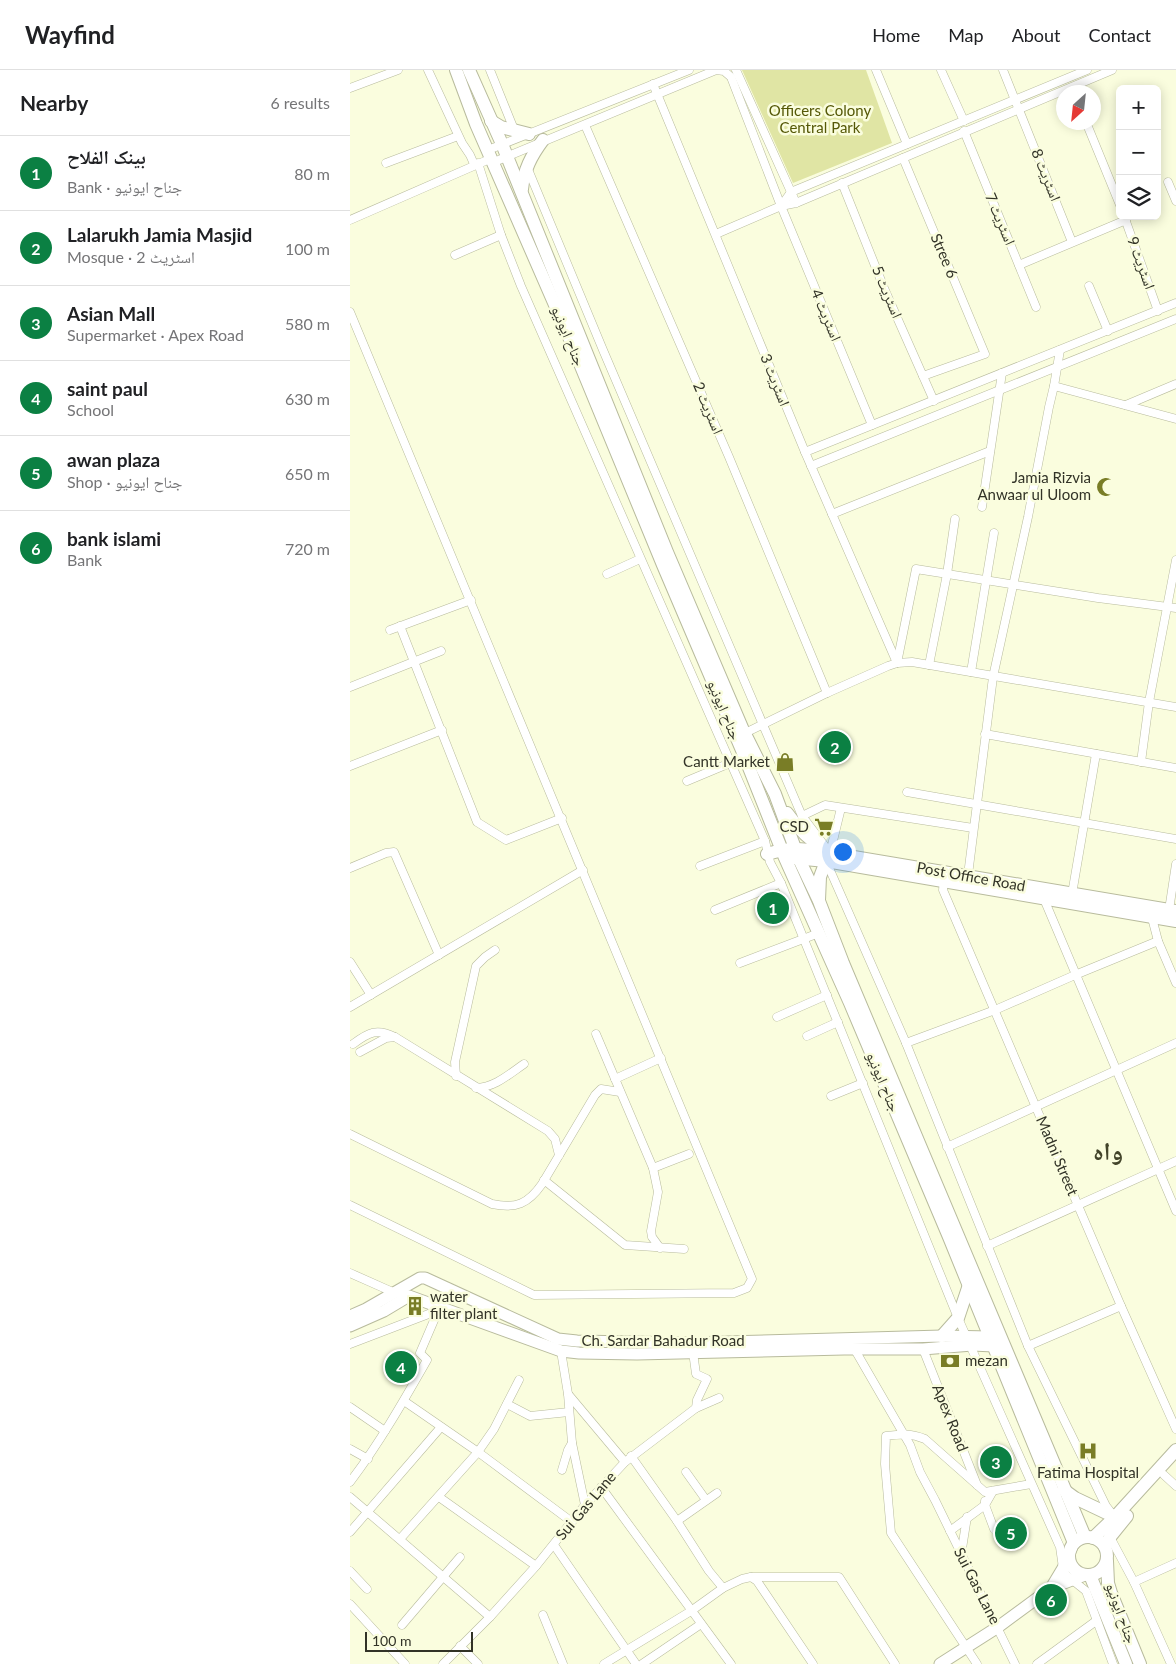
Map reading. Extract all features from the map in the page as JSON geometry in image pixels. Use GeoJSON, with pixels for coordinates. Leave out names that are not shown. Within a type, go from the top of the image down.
{"type":"FeatureCollection","features":[{"type":"Feature","properties":{"kind":"main road","name":"جناح ایونیو"},"geometry":{"type":"LineString","coordinates":[[456,70],[772,824],[819,901],[997,1340],[1081,1541]]}},
{"type":"Feature","properties":{"kind":"main road","name":"جناح ایونیو"},"geometry":{"type":"LineString","coordinates":[[469,70],[522,191],[667,552],[744,733],[775,794],[797,884],[969,1285],[997,1340],[1064,1490],[1081,1541]]}},
{"type":"Feature","properties":{"kind":"main road"},"geometry":{"type":"LineString","coordinates":[[491,121],[515,132],[529,134]]}},
{"type":"Feature","properties":{"kind":"main road"},"geometry":{"type":"LineString","coordinates":[[522,191],[526,166],[543,140]]}},
{"type":"Feature","properties":{"kind":"main road"},"geometry":{"type":"LineString","coordinates":[[775,794],[796,826],[828,857],[820,877],[819,901]]}},
{"type":"Feature","properties":{"kind":"main road","name":"Post Office Road"},"geometry":{"type":"LineString","coordinates":[[771,862],[790,853],[828,857],[944,877],[1044,899],[1151,911],[1172,911]]}},
{"type":"Feature","properties":{"kind":"main road","name":"Post Office Road"},"geometry":{"type":"LineString","coordinates":[[944,877],[968,875],[1072,894],[1151,911],[1176,921]]}},
{"type":"Feature","properties":{"kind":"main road","name":"Ch. Sardar Bahadur Road"},"geometry":{"type":"LineString","coordinates":[[350,1316],[396,1293],[420,1278],[425,1278],[558,1339],[923,1349],[969,1341],[997,1340]]}},
{"type":"Feature","properties":{"kind":"main road"},"geometry":{"type":"LineString","coordinates":[[942,1336],[958,1318],[969,1285]]}},
{"type":"Feature","properties":{"kind":"main road","name":"Ch. Sardar Bahadur Road"},"geometry":{"type":"LineString","coordinates":[[396,1293],[409,1296],[439,1310],[470,1318],[561,1351],[578,1354],[637,1354],[848,1346],[942,1336],[969,1341]]}},
{"type":"Feature","properties":{"kind":"main road"},"geometry":{"type":"LineString","coordinates":[[350,1326],[384,1311],[409,1296]]}},
{"type":"Feature","properties":{"kind":"main road"},"geometry":{"type":"LineString","coordinates":[[1088,1575],[1077,1572],[1071,1565],[1069,1556],[1081,1541],[1115,1517],[1176,1450]]}},
{"type":"Feature","properties":{"kind":"main road"},"geometry":{"type":"LineString","coordinates":[[1081,1541],[1098,1540],[1107,1542],[1121,1522],[1176,1462]]}},
{"type":"Feature","properties":{"kind":"main road"},"geometry":{"type":"LineString","coordinates":[[1064,1490],[1075,1498],[1115,1517]]}},
{"type":"Feature","properties":{"kind":"main road"},"geometry":{"type":"LineString","coordinates":[[1051,1588],[1081,1541]]}},
{"type":"Feature","properties":{"kind":"main road","name":"جناح ایونیو"},"geometry":{"type":"LineString","coordinates":[[1107,1542],[1108,1583],[1140,1664]]}},
{"type":"Feature","properties":{"kind":"main road"},"geometry":{"type":"LineString","coordinates":[[940,1664],[998,1627],[1051,1588],[1071,1579],[1101,1571],[1107,1561]]}},
{"type":"Feature","properties":{"kind":"main road","name":"جناح ایونیو"},"geometry":{"type":"LineString","coordinates":[[1088,1575],[1126,1664]]}},
{"type":"Feature","properties":{"kind":"street"},"geometry":{"type":"LineString","coordinates":[[350,88],[398,70]]}},
{"type":"Feature","properties":{"kind":"street"},"geometry":{"type":"LineString","coordinates":[[428,70],[458,136],[476,164],[521,286],[765,841],[771,862],[804,938],[958,1318],[1060,1547],[1066,1575],[1086,1591],[1113,1664]]}},
{"type":"Feature","properties":{"kind":"street"},"geometry":{"type":"LineString","coordinates":[[490,70],[515,132]]}},
{"type":"Feature","properties":{"kind":"street"},"geometry":{"type":"LineString","coordinates":[[350,220],[491,157],[502,144],[689,70]]}},
{"type":"Feature","properties":{"kind":"street","name":"اسٹریٹ 4"},"geometry":{"type":"LineString","coordinates":[[491,157],[507,157],[543,140],[716,70],[724,71],[731,77],[780,206],[872,425]]}},
{"type":"Feature","properties":{"kind":"street"},"geometry":{"type":"LineString","coordinates":[[736,70],[796,203]]}},
{"type":"Feature","properties":{"kind":"street"},"geometry":{"type":"LineString","coordinates":[[876,70],[907,144]]}},
{"type":"Feature","properties":{"kind":"street"},"geometry":{"type":"LineString","coordinates":[[941,70],[964,120]]}},
{"type":"Feature","properties":{"kind":"street","name":"اسٹریٹ 8"},"geometry":{"type":"LineString","coordinates":[[1003,70],[1072,242]]}},
{"type":"Feature","properties":{"kind":"street"},"geometry":{"type":"LineString","coordinates":[[780,206],[791,192],[1015,99],[1067,74],[1087,70]]}},
{"type":"Feature","properties":{"kind":"street"},"geometry":{"type":"LineString","coordinates":[[1083,85],[1112,70]]}},
{"type":"Feature","properties":{"kind":"street","name":"اسٹریٹ 3"},"geometry":{"type":"LineString","coordinates":[[653,84],[805,452],[897,663]]}},
{"type":"Feature","properties":{"kind":"street"},"geometry":{"type":"LineString","coordinates":[[716,234],[780,206],[796,203],[964,131],[1056,96]]}},
{"type":"Feature","properties":{"kind":"street","name":"اسٹریٹ 2"},"geometry":{"type":"LineString","coordinates":[[585,124],[729,457],[827,693]]}},
{"type":"Feature","properties":{"kind":"street"},"geometry":{"type":"LineString","coordinates":[[1089,130],[1116,196]]}},
{"type":"Feature","properties":{"kind":"street","name":"اسٹریٹ 7"},"geometry":{"type":"LineString","coordinates":[[964,131],[1036,307]]}},
{"type":"Feature","properties":{"kind":"street"},"geometry":{"type":"LineString","coordinates":[[386,163],[458,136]]}},
{"type":"Feature","properties":{"kind":"street","name":"Stree 6"},"geometry":{"type":"LineString","coordinates":[[903,158],[985,354],[923,376]]}},
{"type":"Feature","properties":{"kind":"street"},"geometry":{"type":"LineString","coordinates":[[526,166],[802,816],[828,857],[906,1043],[1028,1346],[1106,1506],[1115,1517]]}},
{"type":"Feature","properties":{"kind":"street"},"geometry":{"type":"LineString","coordinates":[[1168,182],[1176,202]]}},
{"type":"Feature","properties":{"kind":"street","name":"اسٹریٹ 5"},"geometry":{"type":"LineString","coordinates":[[842,183],[884,288],[934,401]]}},
{"type":"Feature","properties":{"kind":"street"},"geometry":{"type":"LineString","coordinates":[[1019,265],[1121,220]]}},
{"type":"Feature","properties":{"kind":"street","name":"اسٹریٹ 9"},"geometry":{"type":"LineString","coordinates":[[1126,220],[1158,311]]}},
{"type":"Feature","properties":{"kind":"street"},"geometry":{"type":"LineString","coordinates":[[455,255],[501,235]]}},
{"type":"Feature","properties":{"kind":"street"},"geometry":{"type":"LineString","coordinates":[[1089,286],[1108,331]]}},
{"type":"Feature","properties":{"kind":"street"},"geometry":{"type":"LineString","coordinates":[[805,452],[1176,303]]}},
{"type":"Feature","properties":{"kind":"street"},"geometry":{"type":"LineString","coordinates":[[350,312],[752,1278],[747,1288],[734,1293],[534,1295],[350,1205]]}},
{"type":"Feature","properties":{"kind":"street"},"geometry":{"type":"LineString","coordinates":[[811,466],[1176,319]]}},
{"type":"Feature","properties":{"kind":"street"},"geometry":{"type":"LineString","coordinates":[[968,875],[985,734],[994,677],[1060,350]]}},
{"type":"Feature","properties":{"kind":"street"},"geometry":{"type":"LineString","coordinates":[[982,507],[1002,373]]}},
{"type":"Feature","properties":{"kind":"street"},"geometry":{"type":"LineString","coordinates":[[1126,405],[1176,384]]}},
{"type":"Feature","properties":{"kind":"street"},"geometry":{"type":"LineString","coordinates":[[1054,386],[1176,419]]}},
{"type":"Feature","properties":{"kind":"street"},"geometry":{"type":"LineString","coordinates":[[832,514],[990,452]]}},
{"type":"Feature","properties":{"kind":"street"},"geometry":{"type":"LineString","coordinates":[[929,664],[947,574],[954,520]]}},
{"type":"Feature","properties":{"kind":"street"},"geometry":{"type":"LineString","coordinates":[[971,672],[994,533]]}},
{"type":"Feature","properties":{"kind":"street"},"geometry":{"type":"LineString","coordinates":[[608,574],[640,559]]}},
{"type":"Feature","properties":{"kind":"street"},"geometry":{"type":"LineString","coordinates":[[1141,762],[1149,702],[1176,560]]}},
{"type":"Feature","properties":{"kind":"street"},"geometry":{"type":"LineString","coordinates":[[897,663],[916,569],[1098,598],[1176,608]]}},
{"type":"Feature","properties":{"kind":"street"},"geometry":{"type":"LineString","coordinates":[[390,630],[471,600]]}},
{"type":"Feature","properties":{"kind":"street"},"geometry":{"type":"LineString","coordinates":[[400,626],[416,662],[477,822],[506,840],[562,818]]}},
{"type":"Feature","properties":{"kind":"street"},"geometry":{"type":"LineString","coordinates":[[350,687],[441,651]]}},
{"type":"Feature","properties":{"kind":"street"},"geometry":{"type":"LineString","coordinates":[[744,733],[827,693],[897,663],[912,662],[1176,707]]}},
{"type":"Feature","properties":{"kind":"street"},"geometry":{"type":"LineString","coordinates":[[350,766],[442,730]]}},
{"type":"Feature","properties":{"kind":"street"},"geometry":{"type":"LineString","coordinates":[[985,734],[1176,768]]}},
{"type":"Feature","properties":{"kind":"street"},"geometry":{"type":"LineString","coordinates":[[1072,894],[1096,754]]}},
{"type":"Feature","properties":{"kind":"street"},"geometry":{"type":"LineString","coordinates":[[687,781],[730,763]]}},
{"type":"Feature","properties":{"kind":"street"},"geometry":{"type":"LineString","coordinates":[[907,792],[1176,839]]}},
{"type":"Feature","properties":{"kind":"street"},"geometry":{"type":"LineString","coordinates":[[802,816],[825,805],[974,828]]}},
{"type":"Feature","properties":{"kind":"street"},"geometry":{"type":"LineString","coordinates":[[828,857],[841,808]]}},
{"type":"Feature","properties":{"kind":"street"},"geometry":{"type":"LineString","coordinates":[[759,830],[772,824]]}},
{"type":"Feature","properties":{"kind":"street"},"geometry":{"type":"LineString","coordinates":[[700,866],[765,841]]}},
{"type":"Feature","properties":{"kind":"street"},"geometry":{"type":"LineString","coordinates":[[350,868],[386,853],[394,852],[439,955]]}},
{"type":"Feature","properties":{"kind":"street"},"geometry":{"type":"LineString","coordinates":[[771,862],[797,884]]}},
{"type":"Feature","properties":{"kind":"street"},"geometry":{"type":"LineString","coordinates":[[1172,911],[1176,864]]}},
{"type":"Feature","properties":{"kind":"street"},"geometry":{"type":"LineString","coordinates":[[350,1007],[583,870]]}},
{"type":"Feature","properties":{"kind":"street","name":"Madni Street"},"geometry":{"type":"LineString","coordinates":[[944,877],[943,890],[1121,1306],[1176,1429]]}},
{"type":"Feature","properties":{"kind":"street"},"geometry":{"type":"LineString","coordinates":[[715,910],[781,883]]}},
{"type":"Feature","properties":{"kind":"street"},"geometry":{"type":"LineString","coordinates":[[1044,899],[1176,1211]]}},
{"type":"Feature","properties":{"kind":"street"},"geometry":{"type":"LineString","coordinates":[[1151,911],[1158,941],[1176,984]]}},
{"type":"Feature","properties":{"kind":"street"},"geometry":{"type":"LineString","coordinates":[[740,963],[819,933]]}},
{"type":"Feature","properties":{"kind":"street"},"geometry":{"type":"LineString","coordinates":[[906,1043],[995,1010],[1158,941]]}},
{"type":"Feature","properties":{"kind":"street"},"geometry":{"type":"LineString","coordinates":[[456,1076],[455,1062],[476,966],[495,950]]}},
{"type":"Feature","properties":{"kind":"street"},"geometry":{"type":"LineString","coordinates":[[350,962],[371,995]]}},
{"type":"Feature","properties":{"kind":"street"},"geometry":{"type":"LineString","coordinates":[[777,1017],[827,995]]}},
{"type":"Feature","properties":{"kind":"street"},"geometry":{"type":"LineString","coordinates":[[807,1036],[838,1022]]}},
{"type":"Feature","properties":{"kind":"street"},"geometry":{"type":"LineString","coordinates":[[353,1044],[362,1037],[376,1031],[385,1032],[395,1037],[548,1132],[555,1139],[559,1155]]}},
{"type":"Feature","properties":{"kind":"street"},"geometry":{"type":"LineString","coordinates":[[596,1034],[653,1168],[658,1192],[651,1231],[652,1237],[660,1248]]}},
{"type":"Feature","properties":{"kind":"street"},"geometry":{"type":"LineString","coordinates":[[360,1052],[386,1038],[395,1037]]}},
{"type":"Feature","properties":{"kind":"street"},"geometry":{"type":"LineString","coordinates":[[947,1147],[1176,1043]]}},
{"type":"Feature","properties":{"kind":"street"},"geometry":{"type":"LineString","coordinates":[[615,1079],[661,1058]]}},
{"type":"Feature","properties":{"kind":"street"},"geometry":{"type":"LineString","coordinates":[[476,1088],[495,1084],[524,1064]]}},
{"type":"Feature","properties":{"kind":"street"},"geometry":{"type":"LineString","coordinates":[[831,1096],[863,1083]]}},
{"type":"Feature","properties":{"kind":"street"},"geometry":{"type":"LineString","coordinates":[[350,1134],[492,1204],[513,1206],[533,1197],[595,1095],[601,1089],[620,1092]]}},
{"type":"Feature","properties":{"kind":"street"},"geometry":{"type":"LineString","coordinates":[[653,1168],[689,1154]]}},
{"type":"Feature","properties":{"kind":"street"},"geometry":{"type":"LineString","coordinates":[[987,1246],[1176,1161]]}},
{"type":"Feature","properties":{"kind":"street"},"geometry":{"type":"LineString","coordinates":[[544,1180],[625,1246],[684,1249]]}},
{"type":"Feature","properties":{"kind":"street"},"geometry":{"type":"LineString","coordinates":[[350,1272],[396,1293]]}},
{"type":"Feature","properties":{"kind":"street"},"geometry":{"type":"LineString","coordinates":[[1028,1346],[1121,1306]]}},
{"type":"Feature","properties":{"kind":"street"},"geometry":{"type":"LineString","coordinates":[[350,1344],[439,1310]]}},
{"type":"Feature","properties":{"kind":"street"},"geometry":{"type":"LineString","coordinates":[[350,1482],[354,1471],[368,1459],[427,1360],[420,1353],[439,1310]]}},
{"type":"Feature","properties":{"kind":"street","name":"Sui Gas Lane"},"geometry":{"type":"LineString","coordinates":[[848,1346],[910,1445],[920,1472],[1015,1664]]}},
{"type":"Feature","properties":{"kind":"street","name":"Apex Road"},"geometry":{"type":"LineString","coordinates":[[923,1349],[977,1487]]}},
{"type":"Feature","properties":{"kind":"street"},"geometry":{"type":"LineString","coordinates":[[561,1351],[568,1394],[572,1443],[585,1505]]}},
{"type":"Feature","properties":{"kind":"street"},"geometry":{"type":"LineString","coordinates":[[694,1352],[696,1374],[707,1379],[697,1400],[696,1408]]}},
{"type":"Feature","properties":{"kind":"street"},"geometry":{"type":"LineString","coordinates":[[400,1539],[478,1452],[494,1429],[519,1380]]}},
{"type":"Feature","properties":{"kind":"street"},"geometry":{"type":"LineString","coordinates":[[568,1394],[628,1459],[677,1521],[709,1571],[723,1588]]}},
{"type":"Feature","properties":{"kind":"street","name":"Sui Gas Lane"},"geometry":{"type":"LineString","coordinates":[[443,1664],[490,1617],[554,1545],[585,1505],[628,1459],[696,1408],[719,1398]]}},
{"type":"Feature","properties":{"kind":"street"},"geometry":{"type":"LineString","coordinates":[[404,1401],[478,1452],[572,1522]]}},
{"type":"Feature","properties":{"kind":"street"},"geometry":{"type":"LineString","coordinates":[[507,1404],[530,1416],[569,1412]]}},
{"type":"Feature","properties":{"kind":"street"},"geometry":{"type":"LineString","coordinates":[[350,1407],[385,1430]]}},
{"type":"Feature","properties":{"kind":"street"},"geometry":{"type":"LineString","coordinates":[[350,1532],[441,1427]]}},
{"type":"Feature","properties":{"kind":"street"},"geometry":{"type":"LineString","coordinates":[[977,1664],[892,1533],[885,1464],[886,1436],[903,1433],[916,1436],[930,1443],[977,1487],[989,1492],[1031,1484]]}},
{"type":"Feature","properties":{"kind":"street"},"geometry":{"type":"LineString","coordinates":[[562,1470],[572,1443]]}},
{"type":"Feature","properties":{"kind":"street"},"geometry":{"type":"LineString","coordinates":[[350,1449],[368,1459]]}},
{"type":"Feature","properties":{"kind":"street"},"geometry":{"type":"LineString","coordinates":[[686,1472],[706,1500]]}},
{"type":"Feature","properties":{"kind":"street"},"geometry":{"type":"LineString","coordinates":[[1164,1475],[1176,1486]]}},
{"type":"Feature","properties":{"kind":"street"},"geometry":{"type":"LineString","coordinates":[[601,1487],[728,1663]]}},
{"type":"Feature","properties":{"kind":"street"},"geometry":{"type":"LineString","coordinates":[[989,1492],[985,1505],[994,1529]]}},
{"type":"Feature","properties":{"kind":"street"},"geometry":{"type":"LineString","coordinates":[[677,1521],[717,1493]]}},
{"type":"Feature","properties":{"kind":"street"},"geometry":{"type":"LineString","coordinates":[[439,1496],[536,1566]]}},
{"type":"Feature","properties":{"kind":"street"},"geometry":{"type":"LineString","coordinates":[[350,1497],[490,1617]]}},
{"type":"Feature","properties":{"kind":"street"},"geometry":{"type":"LineString","coordinates":[[950,1531],[985,1505]]}},
{"type":"Feature","properties":{"kind":"street"},"geometry":{"type":"LineString","coordinates":[[961,1555],[967,1517]]}},
{"type":"Feature","properties":{"kind":"street"},"geometry":{"type":"LineString","coordinates":[[1107,1542],[1134,1582],[1170,1664]]}},
{"type":"Feature","properties":{"kind":"street"},"geometry":{"type":"LineString","coordinates":[[554,1545],[636,1664]]}},
{"type":"Feature","properties":{"kind":"street"},"geometry":{"type":"LineString","coordinates":[[402,1625],[460,1557]]}},
{"type":"Feature","properties":{"kind":"street"},"geometry":{"type":"LineString","coordinates":[[1134,1582],[1176,1563]]}},
{"type":"Feature","properties":{"kind":"street"},"geometry":{"type":"LineString","coordinates":[[350,1571],[367,1588]]}},
{"type":"Feature","properties":{"kind":"street"},"geometry":{"type":"LineString","coordinates":[[751,1577],[757,1581],[813,1664]]}},
{"type":"Feature","properties":{"kind":"street"},"geometry":{"type":"LineString","coordinates":[[604,1664],[691,1611],[723,1588],[751,1577],[839,1577],[895,1664]]}},
{"type":"Feature","properties":{"kind":"street"},"geometry":{"type":"LineString","coordinates":[[350,1604],[405,1664]]}},
{"type":"Feature","properties":{"kind":"street"},"geometry":{"type":"LineString","coordinates":[[543,1615],[563,1664]]}},
{"type":"Feature","properties":{"kind":"street"},"geometry":{"type":"LineString","coordinates":[[1037,1664],[1096,1621]]}},
{"type":"Feature","properties":{"kind":"street"},"geometry":{"type":"LineString","coordinates":[[642,1664],[701,1624]]}},
{"type":"Feature","properties":{"kind":"street"},"geometry":{"type":"LineString","coordinates":[[460,1646],[478,1664]]}},
{"type":"Feature","properties":{"kind":"green space","name":"Officers Colony Central Park"},"geometry":{"type":"Polygon","coordinates":[[[742,70],[866,70],[892,143],[793,183],[742,70]]]}},
{"type":"Feature","properties":{"kind":"place","name":"Jamia Rizvia Anwaar ul Uloom"},"geometry":{"type":"Point","coordinates":[1106,487]}},
{"type":"Feature","properties":{"kind":"place","name":"Lalarukh Jamia Masjid"},"geometry":{"type":"Point","coordinates":[835,747]}},
{"type":"Feature","properties":{"kind":"place","name":"Cantt Market"},"geometry":{"type":"Point","coordinates":[785,762]}},
{"type":"Feature","properties":{"kind":"place","name":"CSD"},"geometry":{"type":"Point","coordinates":[824,827]}},
{"type":"Feature","properties":{"kind":"place","name":"بینک الفلاح"},"geometry":{"type":"Point","coordinates":[773,908]}},
{"type":"Feature","properties":{"kind":"place","name":"water filter plant"},"geometry":{"type":"Point","coordinates":[415,1306]}},
{"type":"Feature","properties":{"kind":"place","name":"mezan"},"geometry":{"type":"Point","coordinates":[950,1361]}},
{"type":"Feature","properties":{"kind":"place","name":"saint paul"},"geometry":{"type":"Point","coordinates":[401,1367]}},
{"type":"Feature","properties":{"kind":"place","name":"Fatima Hospital"},"geometry":{"type":"Point","coordinates":[1088,1451]}},
{"type":"Feature","properties":{"kind":"place","name":"Asian Mall"},"geometry":{"type":"Point","coordinates":[996,1462]}},
{"type":"Feature","properties":{"kind":"place","name":"awan plaza"},"geometry":{"type":"Point","coordinates":[1011,1533]}},
{"type":"Feature","properties":{"kind":"place","name":"bank islami"},"geometry":{"type":"Point","coordinates":[1051,1600]}},
{"type":"Feature","properties":{"kind":"district","name":"واہ"},"geometry":{"type":"Point","coordinates":[1108,1151]}}]}
